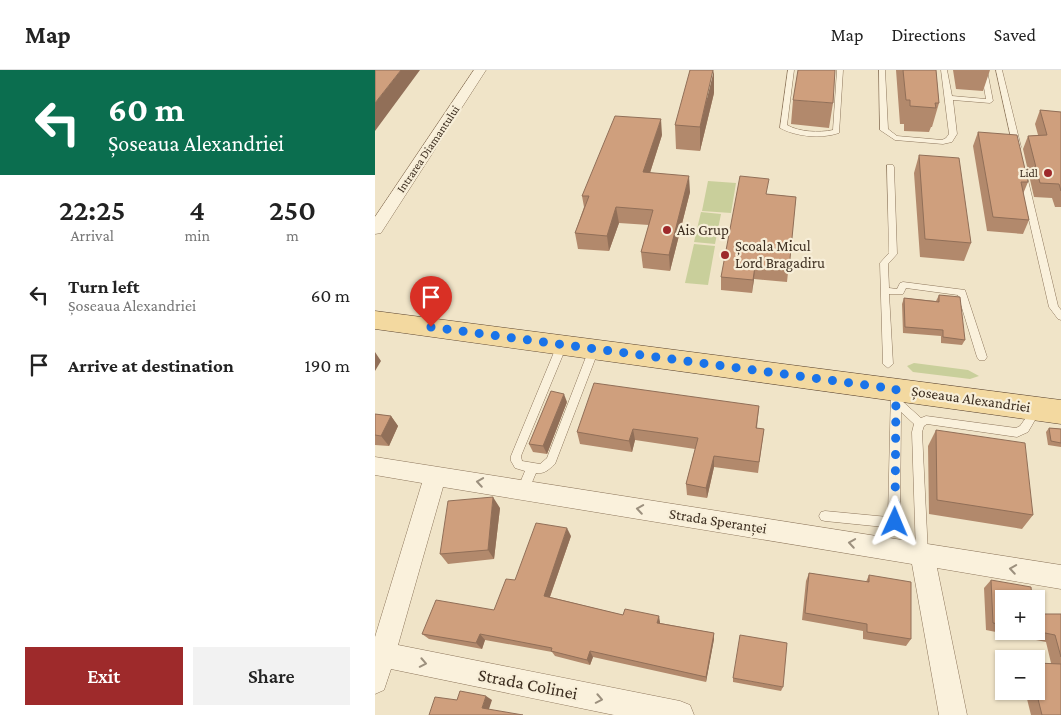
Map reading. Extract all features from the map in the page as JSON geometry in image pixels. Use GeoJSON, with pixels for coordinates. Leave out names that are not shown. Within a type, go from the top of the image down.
{"type":"FeatureCollection","features":[{"type":"Feature","properties":{"kind":"main road","name":"Șoseaua Alexandriei"},"geometry":{"type":"LineString","coordinates":[[375,309],[1061,398]]}},
{"type":"Feature","properties":{"kind":"main road","name":"Șoseaua Alexandriei"},"geometry":{"type":"LineString","coordinates":[[375,320],[594,349],[896,396],[1028,407],[1061,412]]}},
{"type":"Feature","properties":{"kind":"street","name":"Intrarea Diamantului"},"geometry":{"type":"LineString","coordinates":[[375,228],[480,70]]}},
{"type":"Feature","properties":{"kind":"street","name":"Strada Speranței"},"geometry":{"type":"LineString","coordinates":[[375,466],[1061,577]]}},
{"type":"Feature","properties":{"kind":"street"},"geometry":{"type":"LineString","coordinates":[[375,681],[379,654],[435,475]]}},
{"type":"Feature","properties":{"kind":"street"},"geometry":{"type":"LineString","coordinates":[[922,554],[953,715]]}},
{"type":"Feature","properties":{"kind":"street","name":"Strada Colinei"},"geometry":{"type":"LineString","coordinates":[[379,654],[680,715]]}},
{"type":"Feature","properties":{"kind":"lane"},"geometry":{"type":"LineString","coordinates":[[791,70],[783,126],[793,131],[828,133],[836,131],[840,70]]}},
{"type":"Feature","properties":{"kind":"lane"},"geometry":{"type":"LineString","coordinates":[[882,70],[884,130],[888,135],[895,138],[943,142],[949,140],[953,134],[945,70]]}},
{"type":"Feature","properties":{"kind":"lane"},"geometry":{"type":"LineString","coordinates":[[949,98],[990,101],[984,70]]}},
{"type":"Feature","properties":{"kind":"lane"},"geometry":{"type":"LineString","coordinates":[[999,70],[1019,157]]}},
{"type":"Feature","properties":{"kind":"lane"},"geometry":{"type":"LineString","coordinates":[[1021,166],[1054,307],[1061,317]]}},
{"type":"Feature","properties":{"kind":"lane"},"geometry":{"type":"LineString","coordinates":[[888,364],[884,263],[893,254],[890,168]]}},
{"type":"Feature","properties":{"kind":"lane"},"geometry":{"type":"LineString","coordinates":[[885,291],[900,292],[903,285],[962,292],[982,357]]}},
{"type":"Feature","properties":{"kind":"lane"},"geometry":{"type":"LineString","coordinates":[[562,345],[516,456],[516,461],[519,465],[541,469],[551,461],[594,349]]}},
{"type":"Feature","properties":{"kind":"lane"},"geometry":{"type":"LineString","coordinates":[[896,396],[920,423]]}},
{"type":"Feature","properties":{"kind":"lane"},"geometry":{"type":"LineString","coordinates":[[825,516],[894,523],[896,396]]}},
{"type":"Feature","properties":{"kind":"lane"},"geometry":{"type":"LineString","coordinates":[[922,554],[917,432],[920,423],[926,420],[1017,434],[1029,420],[1028,407]]}},
{"type":"Feature","properties":{"kind":"lane"},"geometry":{"type":"LineString","coordinates":[[523,490],[532,468]]}},
{"type":"Feature","properties":{"kind":"green space"},"geometry":{"type":"Polygon","coordinates":[[[708,181],[736,183],[731,213],[702,211],[708,181]]]}},
{"type":"Feature","properties":{"kind":"green space"},"geometry":{"type":"Polygon","coordinates":[[[701,212],[721,214],[715,244],[694,242],[701,212]]]}},
{"type":"Feature","properties":{"kind":"green space"},"geometry":{"type":"Polygon","coordinates":[[[694,244],[715,246],[708,285],[685,283],[694,244]]]}},
{"type":"Feature","properties":{"kind":"green space"},"geometry":{"type":"Polygon","coordinates":[[[914,363],[968,370],[979,376],[970,379],[913,372],[907,366],[914,363]]]}},
{"type":"Feature","properties":{"kind":"building"},"geometry":{"type":"Polygon","coordinates":[[[375,70],[401,70],[375,103],[375,70]]]}},
{"type":"Feature","properties":{"kind":"building"},"geometry":{"type":"Polygon","coordinates":[[[690,70],[713,70],[700,127],[675,125],[690,70]]]}},
{"type":"Feature","properties":{"kind":"building"},"geometry":{"type":"Polygon","coordinates":[[[798,70],[835,70],[833,103],[793,100],[798,70]]]}},
{"type":"Feature","properties":{"kind":"building"},"geometry":{"type":"Polygon","coordinates":[[[903,70],[936,70],[939,103],[935,103],[936,108],[910,106],[910,100],[906,100],[903,70]]]}},
{"type":"Feature","properties":{"kind":"building","name":"Lidl"},"geometry":{"type":"Polygon","coordinates":[[[1040,110],[1061,112],[1061,191],[1059,184],[1040,183],[1028,136],[1047,135],[1040,110]]]}},
{"type":"Feature","properties":{"kind":"building"},"geometry":{"type":"Polygon","coordinates":[[[615,116],[661,119],[643,172],[689,176],[669,255],[641,252],[653,210],[616,207],[607,236],[575,233],[589,196],[582,196],[615,116]]]}},
{"type":"Feature","properties":{"kind":"building"},"geometry":{"type":"Polygon","coordinates":[[[978,132],[1017,135],[1028,182],[1021,182],[1029,220],[993,217],[978,132]]]}},
{"type":"Feature","properties":{"kind":"building"},"geometry":{"type":"Polygon","coordinates":[[[919,155],[959,158],[971,243],[925,239],[919,155]]]}},
{"type":"Feature","properties":{"kind":"building"},"geometry":{"type":"Polygon","coordinates":[[[740,176],[769,179],[766,194],[796,197],[789,269],[755,266],[753,280],[721,277],[740,176]]]}},
{"type":"Feature","properties":{"kind":"building"},"geometry":{"type":"Polygon","coordinates":[[[939,295],[960,297],[965,340],[943,337],[943,330],[905,327],[904,298],[939,302],[939,295]]]}},
{"type":"Feature","properties":{"kind":"building"},"geometry":{"type":"Polygon","coordinates":[[[594,383],[759,406],[756,428],[764,429],[759,462],[714,456],[706,488],[686,484],[698,438],[633,429],[629,441],[577,432],[594,383]]]}},
{"type":"Feature","properties":{"kind":"building"},"geometry":{"type":"Polygon","coordinates":[[[551,391],[564,394],[543,446],[529,444],[551,391]]]}},
{"type":"Feature","properties":{"kind":"building"},"geometry":{"type":"Polygon","coordinates":[[[375,414],[391,416],[381,436],[375,435],[375,414]]]}},
{"type":"Feature","properties":{"kind":"building"},"geometry":{"type":"Polygon","coordinates":[[[1049,428],[1061,429],[1061,443],[1051,441],[1049,428]]]}},
{"type":"Feature","properties":{"kind":"building"},"geometry":{"type":"Polygon","coordinates":[[[936,430],[1025,443],[1033,515],[937,500],[936,430]]]}},
{"type":"Feature","properties":{"kind":"building"},"geometry":{"type":"Polygon","coordinates":[[[493,497],[488,550],[440,554],[448,501],[493,497]]]}},
{"type":"Feature","properties":{"kind":"building"},"geometry":{"type":"Polygon","coordinates":[[[536,523],[567,528],[544,596],[623,615],[625,609],[659,616],[657,623],[714,633],[706,677],[590,651],[587,660],[551,651],[552,648],[480,634],[476,643],[422,634],[436,600],[494,610],[506,579],[515,580],[536,523]]]}},
{"type":"Feature","properties":{"kind":"building"},"geometry":{"type":"Polygon","coordinates":[[[809,573],[869,582],[869,575],[911,582],[911,639],[867,632],[867,624],[805,613],[809,573]]]}},
{"type":"Feature","properties":{"kind":"building"},"geometry":{"type":"Polygon","coordinates":[[[991,580],[1031,587],[1031,590],[995,590],[995,623],[993,623],[991,580]]]}},
{"type":"Feature","properties":{"kind":"building"},"geometry":{"type":"Polygon","coordinates":[[[1045,614],[1061,614],[1061,657],[1055,635],[1045,633],[1045,614]]]}},
{"type":"Feature","properties":{"kind":"building"},"geometry":{"type":"Polygon","coordinates":[[[740,635],[787,643],[783,687],[733,678],[740,635]]]}},
{"type":"Feature","properties":{"kind":"building"},"geometry":{"type":"Polygon","coordinates":[[[1045,663],[1061,664],[1061,715],[1042,715],[1038,700],[1045,700],[1045,663]]]}},
{"type":"Feature","properties":{"kind":"building"},"geometry":{"type":"Polygon","coordinates":[[[460,691],[486,696],[482,708],[523,715],[429,715],[435,697],[457,700],[460,691]]]}},
{"type":"Feature","properties":{"kind":"place","name":"Lidl"},"geometry":{"type":"Point","coordinates":[1048,173]}},
{"type":"Feature","properties":{"kind":"place","name":"Ais Grup"},"geometry":{"type":"Point","coordinates":[667,230]}},
{"type":"Feature","properties":{"kind":"place","name":"Școala Micul Lord Bragadiru"},"geometry":{"type":"Point","coordinates":[725,255]}},
{"type":"Feature","properties":{"kind":"route"},"geometry":{"type":"LineString","coordinates":[[431,327],[896,389],[895,522]]}}]}
